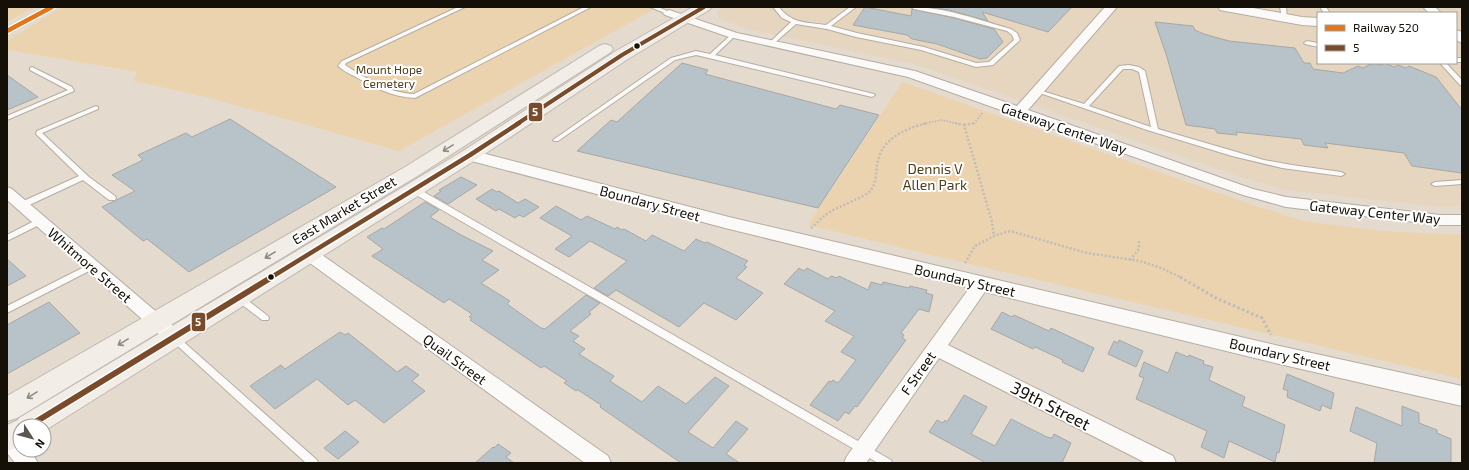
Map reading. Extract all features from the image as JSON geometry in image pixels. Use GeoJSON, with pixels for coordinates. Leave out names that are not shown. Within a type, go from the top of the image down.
{"type":"FeatureCollection","features":[{"type":"Feature","properties":{"kind":"main road","name":"East Market Street"},"geometry":{"type":"LineString","coordinates":[[38,418],[165,329],[590,58],[678,13],[704,7]]}},
{"type":"Feature","properties":{"kind":"main road","name":"East Market Street"},"geometry":{"type":"LineString","coordinates":[[7,410],[165,329],[238,298],[470,155],[622,55],[678,13]]}},
{"type":"Feature","properties":{"kind":"main road"},"geometry":{"type":"LineString","coordinates":[[470,155],[473,144],[480,137],[572,76],[590,58]]}},
{"type":"Feature","properties":{"kind":"street"},"geometry":{"type":"LineString","coordinates":[[1018,112],[1111,7]]}},
{"type":"Feature","properties":{"kind":"street"},"geometry":{"type":"LineString","coordinates":[[1225,7],[1284,13],[1317,22]]}},
{"type":"Feature","properties":{"kind":"street","name":"Gateway Center Way"},"geometry":{"type":"LineString","coordinates":[[678,13],[733,35],[911,74],[1248,192],[1286,202],[1440,220],[1462,220]]}},
{"type":"Feature","properties":{"kind":"street","name":"Boundary Street"},"geometry":{"type":"LineString","coordinates":[[470,155],[729,224],[982,283],[1275,354],[1462,396]]}},
{"type":"Feature","properties":{"kind":"street","name":"Whitmore Street"},"geometry":{"type":"LineString","coordinates":[[7,192],[165,329]]}},
{"type":"Feature","properties":{"kind":"street","name":"Quail Street"},"geometry":{"type":"LineString","coordinates":[[309,254],[601,463]]}},
{"type":"Feature","properties":{"kind":"street","name":"F Street"},"geometry":{"type":"LineString","coordinates":[[859,456],[982,283]]}},
{"type":"Feature","properties":{"kind":"street","name":"39th Street"},"geometry":{"type":"LineString","coordinates":[[936,348],[1166,463]]}},
{"type":"Feature","properties":{"kind":"lane"},"geometry":{"type":"LineString","coordinates":[[462,7],[344,62],[341,66],[393,94],[405,97],[415,96],[588,7]]}},
{"type":"Feature","properties":{"kind":"lane"},"geometry":{"type":"LineString","coordinates":[[653,7],[678,13]]}},
{"type":"Feature","properties":{"kind":"lane"},"geometry":{"type":"LineString","coordinates":[[776,7],[784,18],[795,22],[827,27],[856,35],[922,48],[976,65],[991,64],[1017,40],[1015,34],[1010,30],[956,15],[914,7]]}},
{"type":"Feature","properties":{"kind":"lane"},"geometry":{"type":"LineString","coordinates":[[827,27],[853,7]]}},
{"type":"Feature","properties":{"kind":"lane"},"geometry":{"type":"LineString","coordinates":[[771,44],[795,22]]}},
{"type":"Feature","properties":{"kind":"lane"},"geometry":{"type":"LineString","coordinates":[[711,56],[733,35]]}},
{"type":"Feature","properties":{"kind":"lane"},"geometry":{"type":"LineString","coordinates":[[1307,44],[1317,45]]}},
{"type":"Feature","properties":{"kind":"lane"},"geometry":{"type":"LineString","coordinates":[[556,140],[673,59],[696,53],[872,95]]}},
{"type":"Feature","properties":{"kind":"lane"},"geometry":{"type":"LineString","coordinates":[[1444,64],[1462,84]]}},
{"type":"Feature","properties":{"kind":"lane"},"geometry":{"type":"LineString","coordinates":[[1086,106],[1121,67],[1129,66],[1137,68],[1142,71],[1155,129]]}},
{"type":"Feature","properties":{"kind":"lane"},"geometry":{"type":"LineString","coordinates":[[7,118],[71,91],[70,88],[32,69]]}},
{"type":"Feature","properties":{"kind":"lane"},"geometry":{"type":"LineString","coordinates":[[1037,91],[1264,162],[1300,170],[1341,174]]}},
{"type":"Feature","properties":{"kind":"lane"},"geometry":{"type":"LineString","coordinates":[[96,108],[39,132],[39,134],[83,177],[112,198]]}},
{"type":"Feature","properties":{"kind":"lane"},"geometry":{"type":"LineString","coordinates":[[22,205],[83,177]]}},
{"type":"Feature","properties":{"kind":"lane"},"geometry":{"type":"LineString","coordinates":[[1435,184],[1462,182]]}},
{"type":"Feature","properties":{"kind":"lane"},"geometry":{"type":"LineString","coordinates":[[414,190],[859,456],[887,463]]}},
{"type":"Feature","properties":{"kind":"lane"},"geometry":{"type":"LineString","coordinates":[[7,238],[40,221]]}},
{"type":"Feature","properties":{"kind":"lane"},"geometry":{"type":"LineString","coordinates":[[7,310],[92,266]]}},
{"type":"Feature","properties":{"kind":"lane"},"geometry":{"type":"LineString","coordinates":[[238,298],[265,318]]}},
{"type":"Feature","properties":{"kind":"lane"},"geometry":{"type":"LineString","coordinates":[[165,329],[314,463]]}},
{"type":"Feature","properties":{"kind":"path"},"geometry":{"type":"LineString","coordinates":[[801,241],[813,225],[829,212],[870,191],[876,179],[879,157],[886,144],[899,134],[917,125],[942,120],[964,125],[974,124],[992,103]]}},
{"type":"Feature","properties":{"kind":"path"},"geometry":{"type":"LineString","coordinates":[[964,125],[992,222],[994,236]]}},
{"type":"Feature","properties":{"kind":"path"},"geometry":{"type":"LineString","coordinates":[[958,278],[967,258],[975,246],[994,236],[1010,231],[1086,253],[1140,261],[1161,268],[1190,282],[1216,298],[1242,311],[1262,318],[1272,336],[1275,354]]}},
{"type":"Feature","properties":{"kind":"path"},"geometry":{"type":"LineString","coordinates":[[1130,260],[1140,251],[1141,246],[1139,240]]}},
{"type":"Feature","properties":{"kind":"shaded area"},"geometry":{"type":"Polygon","coordinates":[[[723,7],[1462,7],[1462,206],[1439,207],[1286,190],[1243,178],[914,64],[747,29],[719,19],[717,11],[723,7]]]}},
{"type":"Feature","properties":{"kind":"green space"},"geometry":{"type":"Polygon","coordinates":[[[7,7],[35,7],[7,22],[7,7]]]}},
{"type":"Feature","properties":{"kind":"green space","name":"Mount Hope Cemetery"},"geometry":{"type":"Polygon","coordinates":[[[62,7],[658,7],[399,151],[210,98],[134,81],[137,72],[7,50],[7,41],[62,7]]]}},
{"type":"Feature","properties":{"kind":"green space","name":"Dennis V Allen Park"},"geometry":{"type":"Polygon","coordinates":[[[902,82],[1253,205],[1303,221],[1383,231],[1462,235],[1462,379],[808,225],[902,82]]]}},
{"type":"Feature","properties":{"kind":"building"},"geometry":{"type":"Polygon","coordinates":[[[865,7],[911,16],[912,9],[954,18],[994,29],[1003,42],[987,58],[980,59],[937,44],[912,39],[907,35],[853,25],[865,7]]]}},
{"type":"Feature","properties":{"kind":"building"},"geometry":{"type":"Polygon","coordinates":[[[931,7],[1072,7],[1048,32],[982,12],[988,21],[949,10],[931,7]]]}},
{"type":"Feature","properties":{"kind":"building"},"geometry":{"type":"Polygon","coordinates":[[[1155,22],[1193,26],[1195,30],[1204,34],[1229,41],[1295,48],[1304,63],[1310,63],[1313,69],[1343,73],[1358,66],[1363,68],[1371,64],[1387,64],[1394,67],[1398,65],[1406,68],[1409,66],[1436,77],[1462,110],[1462,173],[1412,166],[1404,153],[1325,143],[1328,148],[1304,145],[1301,139],[1236,132],[1237,135],[1217,133],[1215,129],[1186,125],[1167,57],[1155,22]]]}},
{"type":"Feature","properties":{"kind":"building"},"geometry":{"type":"Polygon","coordinates":[[[682,63],[708,70],[705,74],[836,109],[840,105],[879,115],[818,208],[577,151],[611,120],[617,122],[682,63]]]}},
{"type":"Feature","properties":{"kind":"building"},"geometry":{"type":"Polygon","coordinates":[[[7,75],[38,97],[7,110],[7,75]]]}},
{"type":"Feature","properties":{"kind":"building"},"geometry":{"type":"Polygon","coordinates":[[[230,119],[336,187],[189,272],[147,239],[143,241],[102,207],[135,191],[112,175],[143,160],[138,155],[186,133],[192,137],[230,119]]]}},
{"type":"Feature","properties":{"kind":"building"},"geometry":{"type":"Polygon","coordinates":[[[461,177],[477,185],[448,204],[434,196],[441,191],[439,190],[461,177]]]}},
{"type":"Feature","properties":{"kind":"building"},"geometry":{"type":"Polygon","coordinates":[[[492,189],[497,192],[499,191],[518,203],[525,199],[539,207],[524,217],[519,215],[515,218],[499,209],[496,211],[476,199],[492,189]]]}},
{"type":"Feature","properties":{"kind":"building"},"geometry":{"type":"Polygon","coordinates":[[[425,202],[439,210],[430,217],[493,251],[482,260],[499,270],[481,283],[510,301],[507,304],[541,328],[545,329],[586,295],[600,303],[589,312],[591,314],[570,331],[579,336],[573,341],[585,349],[579,354],[614,376],[610,381],[642,402],[658,386],[686,404],[715,377],[729,386],[688,432],[713,448],[736,421],[748,429],[726,454],[740,463],[681,463],[600,407],[601,405],[564,383],[567,381],[544,366],[541,368],[470,320],[472,318],[469,317],[472,314],[449,299],[444,303],[372,256],[383,249],[367,237],[382,228],[384,229],[425,202]]]}},
{"type":"Feature","properties":{"kind":"building"},"geometry":{"type":"Polygon","coordinates":[[[556,206],[581,220],[587,216],[615,229],[617,227],[622,230],[624,229],[646,241],[652,235],[684,251],[696,239],[705,243],[707,242],[748,261],[744,265],[747,267],[736,278],[763,293],[736,320],[704,303],[679,327],[616,290],[608,296],[594,288],[627,261],[590,241],[569,257],[555,249],[572,236],[540,218],[556,206]]]}},
{"type":"Feature","properties":{"kind":"building"},"geometry":{"type":"Polygon","coordinates":[[[7,259],[26,276],[7,286],[7,259]]]}},
{"type":"Feature","properties":{"kind":"building"},"geometry":{"type":"Polygon","coordinates":[[[799,268],[804,271],[807,268],[828,279],[831,276],[837,278],[839,276],[868,290],[871,282],[882,285],[883,282],[909,288],[910,286],[927,290],[926,293],[933,295],[929,312],[919,309],[901,333],[904,335],[902,338],[906,340],[857,407],[855,406],[849,414],[845,412],[838,421],[810,405],[829,381],[831,382],[833,380],[838,383],[856,360],[841,352],[854,336],[825,321],[835,311],[784,284],[799,268]]]}},
{"type":"Feature","properties":{"kind":"building"},"geometry":{"type":"Polygon","coordinates":[[[49,302],[80,333],[7,374],[7,325],[49,302]]]}},
{"type":"Feature","properties":{"kind":"building"},"geometry":{"type":"Polygon","coordinates":[[[1002,312],[1012,317],[1014,315],[1049,331],[1051,328],[1094,348],[1083,372],[1062,362],[1063,360],[1035,347],[1033,349],[991,329],[1002,312]]]}},
{"type":"Feature","properties":{"kind":"building"},"geometry":{"type":"Polygon","coordinates":[[[340,332],[345,335],[348,333],[397,372],[406,366],[419,375],[412,381],[425,391],[384,423],[355,400],[348,405],[317,379],[275,409],[250,386],[281,365],[285,369],[340,332]]]}},
{"type":"Feature","properties":{"kind":"building"},"geometry":{"type":"Polygon","coordinates":[[[1119,340],[1143,351],[1136,367],[1108,354],[1114,341],[1118,343],[1119,340]]]}},
{"type":"Feature","properties":{"kind":"building"},"geometry":{"type":"Polygon","coordinates":[[[1176,352],[1204,361],[1203,364],[1213,367],[1209,380],[1245,397],[1242,406],[1285,425],[1279,453],[1277,452],[1275,462],[1229,441],[1224,458],[1201,447],[1207,431],[1136,399],[1144,378],[1139,376],[1144,362],[1168,373],[1176,352]]]}},
{"type":"Feature","properties":{"kind":"building"},"geometry":{"type":"Polygon","coordinates":[[[1287,374],[1334,393],[1331,409],[1322,405],[1320,411],[1287,397],[1288,391],[1283,389],[1287,374]]]}},
{"type":"Feature","properties":{"kind":"building"},"geometry":{"type":"Polygon","coordinates":[[[964,395],[987,407],[971,434],[995,446],[1011,419],[1047,437],[1052,438],[1054,434],[1071,443],[1062,463],[986,463],[929,432],[937,420],[943,423],[945,420],[947,422],[964,395]]]}},
{"type":"Feature","properties":{"kind":"building"},"geometry":{"type":"Polygon","coordinates":[[[1402,406],[1419,413],[1419,423],[1437,430],[1437,433],[1451,439],[1451,463],[1374,463],[1377,443],[1350,431],[1356,407],[1402,426],[1402,406]]]}},
{"type":"Feature","properties":{"kind":"building"},"geometry":{"type":"Polygon","coordinates":[[[345,431],[359,442],[338,459],[324,448],[345,431]]]}},
{"type":"Feature","properties":{"kind":"building"},"geometry":{"type":"Polygon","coordinates":[[[498,444],[511,453],[506,457],[514,463],[475,463],[493,447],[494,448],[498,444]]]}},
{"type":"Feature","properties":{"kind":"rail line","name":"520"},"geometry":{"type":"LineString","coordinates":[[7,31],[52,7]]}},
{"type":"Feature","properties":{"kind":"transit line","name":"5"},"geometry":{"type":"LineString","coordinates":[[42,418],[470,155],[622,55],[704,7]]}}]}
